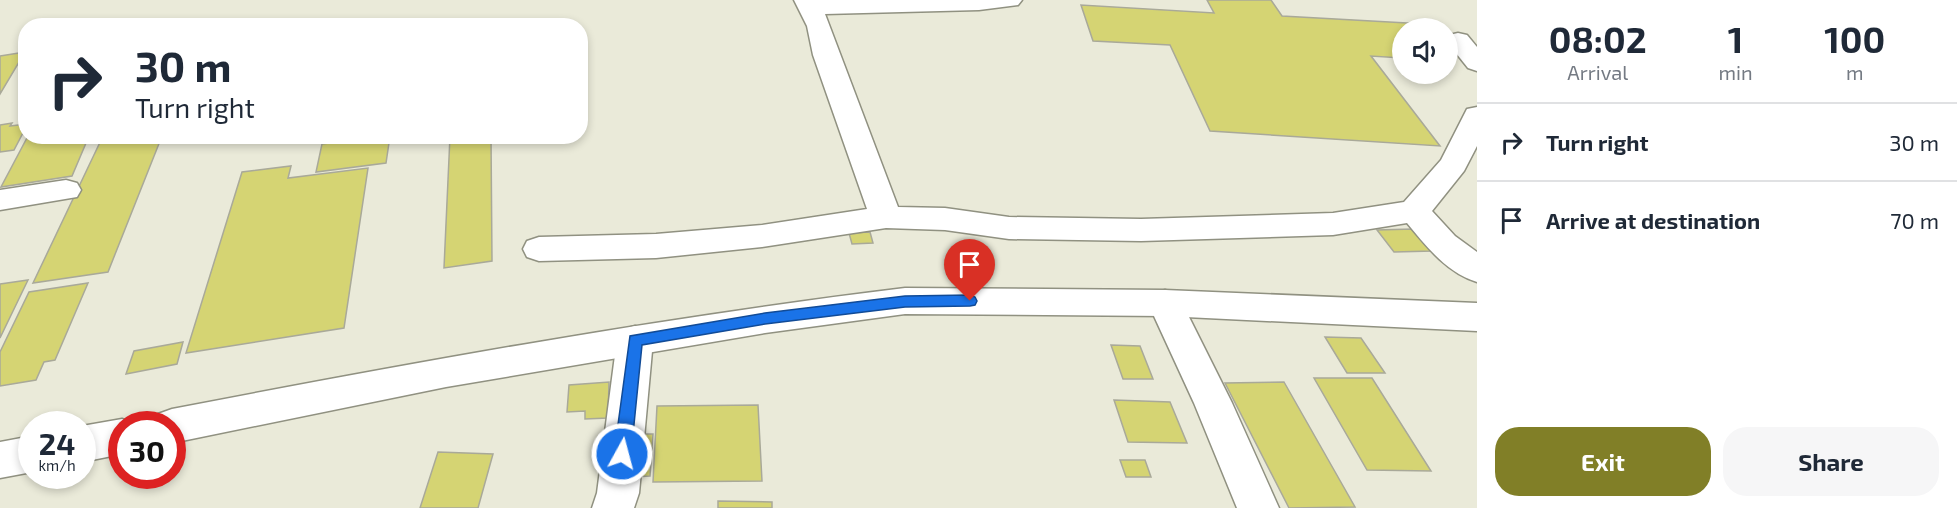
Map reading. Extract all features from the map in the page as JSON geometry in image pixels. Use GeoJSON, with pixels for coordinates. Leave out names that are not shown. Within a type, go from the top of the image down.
{"type":"FeatureCollection","features":[{"type":"Feature","properties":{"kind":"street"},"geometry":{"type":"LineString","coordinates":[[886,217],[826,55],[819,26],[808,3],[979,3],[1010,0]]}},
{"type":"Feature","properties":{"kind":"street"},"geometry":{"type":"LineString","coordinates":[[1458,40],[1477,63]]}},
{"type":"Feature","properties":{"kind":"street"},"geometry":{"type":"LineString","coordinates":[[538,249],[656,246],[762,236],[886,217],[945,219],[1009,228],[1186,230],[1333,224],[1414,211],[1454,164],[1477,115]]}},
{"type":"Feature","properties":{"kind":"street"},"geometry":{"type":"LineString","coordinates":[[0,200],[66,190]]}},
{"type":"Feature","properties":{"kind":"street"},"geometry":{"type":"LineString","coordinates":[[1414,211],[1443,244],[1477,270]]}},
{"type":"Feature","properties":{"kind":"street"},"geometry":{"type":"LineString","coordinates":[[186,423],[446,372],[765,319],[905,301],[1165,303],[1477,317]]}},
{"type":"Feature","properties":{"kind":"street"},"geometry":{"type":"LineString","coordinates":[[1165,303],[1213,403],[1258,508]]}},
{"type":"Feature","properties":{"kind":"street"},"geometry":{"type":"LineString","coordinates":[[613,508],[618,493],[635,340]]}},
{"type":"Feature","properties":{"kind":"street"},"geometry":{"type":"LineString","coordinates":[[0,460],[18,457]]}},
{"type":"Feature","properties":{"kind":"building"},"geometry":{"type":"Polygon","coordinates":[[[1207,0],[1271,0],[1282,16],[1392,22],[1392,57],[1371,56],[1440,146],[1210,131],[1170,45],[1093,41],[1081,5],[1214,13],[1207,0]]]}},
{"type":"Feature","properties":{"kind":"building"},"geometry":{"type":"Polygon","coordinates":[[[18,53],[18,64],[0,94],[0,56],[18,53]]]}},
{"type":"Feature","properties":{"kind":"building"},"geometry":{"type":"Polygon","coordinates":[[[12,123],[10,126],[18,125],[18,142],[14,150],[0,152],[0,125],[12,123]]]}},
{"type":"Feature","properties":{"kind":"building"},"geometry":{"type":"Polygon","coordinates":[[[24,144],[86,144],[72,176],[1,187],[24,144]]]}},
{"type":"Feature","properties":{"kind":"building"},"geometry":{"type":"Polygon","coordinates":[[[99,144],[159,144],[108,272],[33,283],[99,144]]]}},
{"type":"Feature","properties":{"kind":"building"},"geometry":{"type":"Polygon","coordinates":[[[322,144],[389,144],[386,163],[316,172],[322,144]]]}},
{"type":"Feature","properties":{"kind":"building"},"geometry":{"type":"Polygon","coordinates":[[[450,144],[491,144],[492,261],[444,268],[450,144]]]}},
{"type":"Feature","properties":{"kind":"building"},"geometry":{"type":"Polygon","coordinates":[[[291,166],[288,178],[368,168],[344,328],[186,353],[242,172],[291,166]]]}},
{"type":"Feature","properties":{"kind":"building"},"geometry":{"type":"Polygon","coordinates":[[[1413,229],[1432,251],[1394,252],[1377,230],[1413,229]]]}},
{"type":"Feature","properties":{"kind":"building"},"geometry":{"type":"Polygon","coordinates":[[[870,232],[873,243],[852,244],[849,233],[870,232]]]}},
{"type":"Feature","properties":{"kind":"building"},"geometry":{"type":"Polygon","coordinates":[[[28,280],[0,338],[0,284],[28,280]]]}},
{"type":"Feature","properties":{"kind":"building"},"geometry":{"type":"Polygon","coordinates":[[[88,283],[55,360],[44,362],[36,380],[0,386],[0,352],[29,292],[88,283]]]}},
{"type":"Feature","properties":{"kind":"building"},"geometry":{"type":"Polygon","coordinates":[[[1325,337],[1361,338],[1385,373],[1347,373],[1325,337]]]}},
{"type":"Feature","properties":{"kind":"building"},"geometry":{"type":"Polygon","coordinates":[[[183,342],[177,364],[126,374],[134,351],[183,342]]]}},
{"type":"Feature","properties":{"kind":"building"},"geometry":{"type":"Polygon","coordinates":[[[1111,345],[1140,346],[1153,379],[1123,379],[1111,345]]]}},
{"type":"Feature","properties":{"kind":"building"},"geometry":{"type":"Polygon","coordinates":[[[1314,378],[1372,378],[1431,471],[1367,470],[1314,378]]]}},
{"type":"Feature","properties":{"kind":"building"},"geometry":{"type":"Polygon","coordinates":[[[609,382],[608,418],[585,419],[585,411],[567,412],[569,385],[609,382]]]}},
{"type":"Feature","properties":{"kind":"building"},"geometry":{"type":"Polygon","coordinates":[[[1284,382],[1355,507],[1289,508],[1225,383],[1284,382]]]}},
{"type":"Feature","properties":{"kind":"building"},"geometry":{"type":"Polygon","coordinates":[[[1114,400],[1170,402],[1187,443],[1128,442],[1114,400]]]}},
{"type":"Feature","properties":{"kind":"building"},"geometry":{"type":"Polygon","coordinates":[[[758,405],[762,481],[653,482],[657,406],[758,405]]]}},
{"type":"Feature","properties":{"kind":"building"},"geometry":{"type":"Polygon","coordinates":[[[634,434],[653,434],[650,476],[631,477],[634,434]]]}},
{"type":"Feature","properties":{"kind":"building"},"geometry":{"type":"Polygon","coordinates":[[[438,452],[493,454],[478,508],[420,508],[438,452]]]}},
{"type":"Feature","properties":{"kind":"building"},"geometry":{"type":"Polygon","coordinates":[[[1120,460],[1145,460],[1151,477],[1126,477],[1120,460]]]}},
{"type":"Feature","properties":{"kind":"building"},"geometry":{"type":"Polygon","coordinates":[[[718,501],[772,502],[772,508],[718,508],[718,501]]]}},
{"type":"Feature","properties":{"kind":"route"},"geometry":{"type":"LineString","coordinates":[[622,454],[635,340],[765,319],[905,301],[970,301]]}}]}
